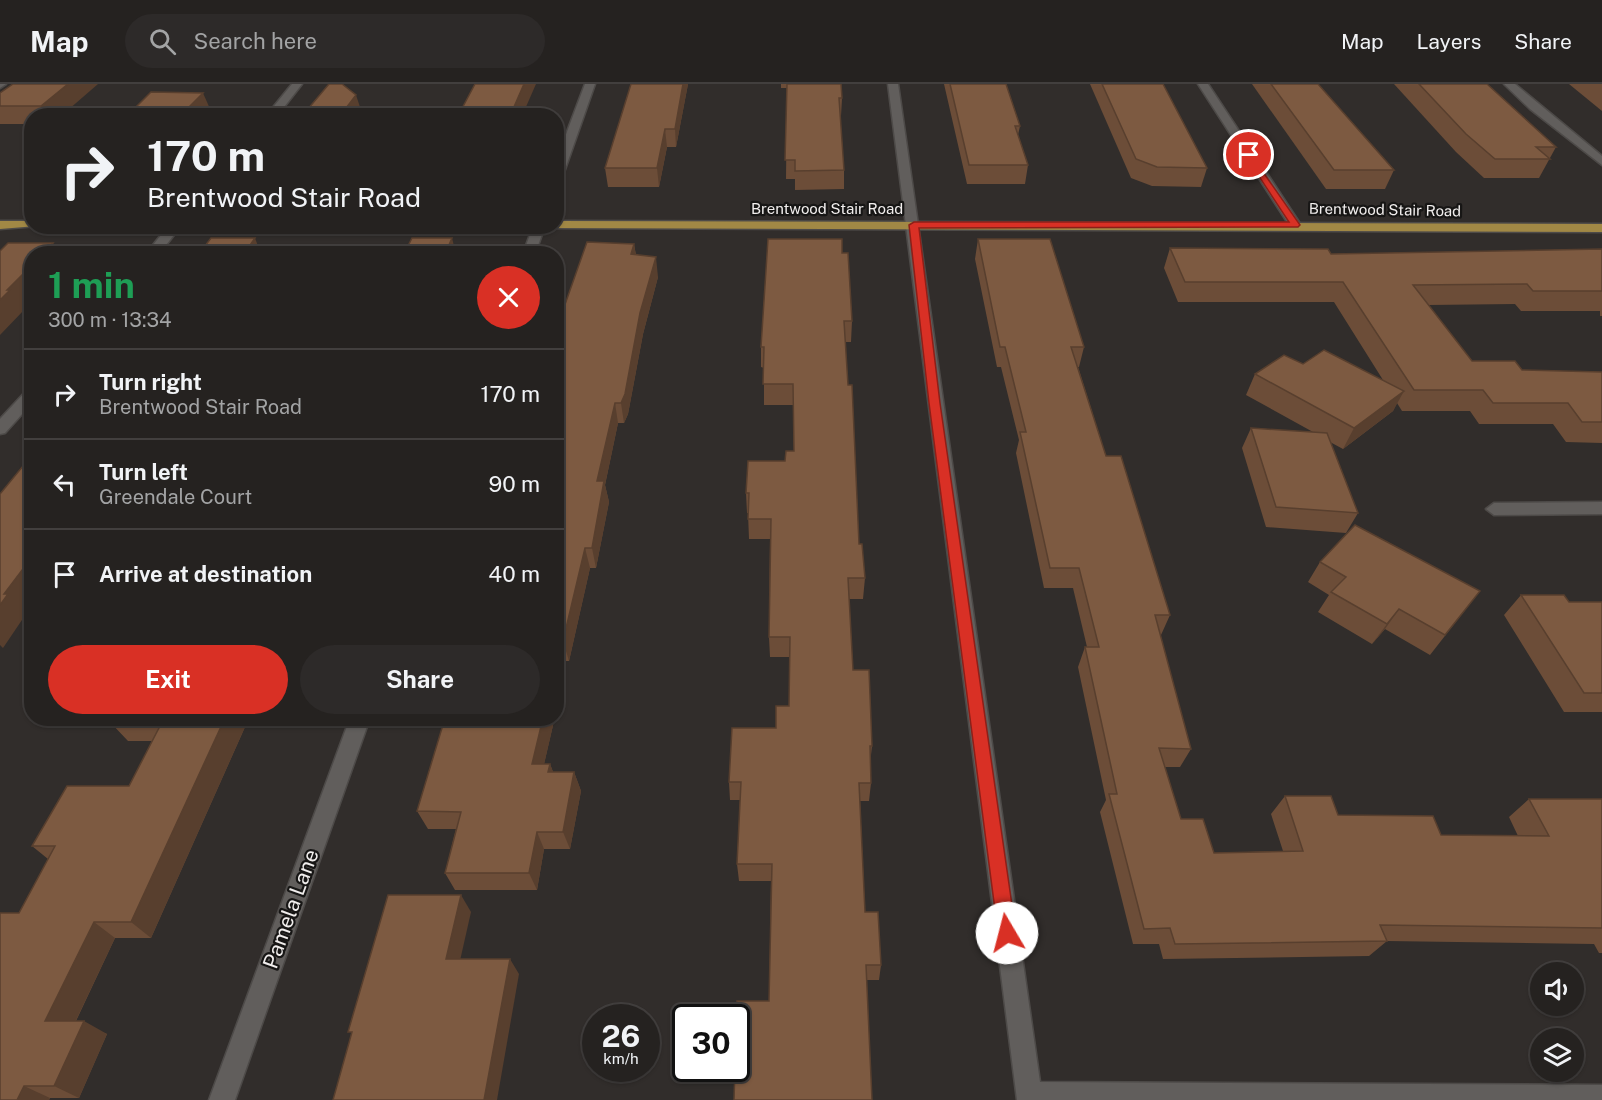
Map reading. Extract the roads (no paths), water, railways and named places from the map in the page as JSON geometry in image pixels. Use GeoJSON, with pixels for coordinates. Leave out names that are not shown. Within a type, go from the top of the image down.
{"type":"FeatureCollection","features":[{"type":"Feature","properties":{"kind":"main road"},"geometry":{"type":"LineString","coordinates":[[0,225],[24,225]]}},
{"type":"Feature","properties":{"kind":"main road","name":"Brentwood Stair Road"},"geometry":{"type":"LineString","coordinates":[[564,225],[1295,225],[1602,228]]}},
{"type":"Feature","properties":{"kind":"street"},"geometry":{"type":"LineString","coordinates":[[278,108],[297,84]]}},
{"type":"Feature","properties":{"kind":"street"},"geometry":{"type":"LineString","coordinates":[[564,156],[590,84]]}},
{"type":"Feature","properties":{"kind":"street"},"geometry":{"type":"LineString","coordinates":[[893,84],[914,225],[936,414],[1029,1097],[1602,1098]]}},
{"type":"Feature","properties":{"kind":"street"},"geometry":{"type":"LineString","coordinates":[[1203,84],[1295,225]]}},
{"type":"Feature","properties":{"kind":"street"},"geometry":{"type":"LineString","coordinates":[[1509,84],[1602,162]]}},
{"type":"Feature","properties":{"kind":"street"},"geometry":{"type":"LineString","coordinates":[[159,246],[168,234]]}},
{"type":"Feature","properties":{"kind":"street"},"geometry":{"type":"LineString","coordinates":[[0,429],[24,402]]}},
{"type":"Feature","properties":{"kind":"street"},"geometry":{"type":"LineString","coordinates":[[1494,509],[1602,508]]}},
{"type":"Feature","properties":{"kind":"street","name":"Pamela Lane"},"geometry":{"type":"LineString","coordinates":[[222,1100],[357,726]]}}]}
